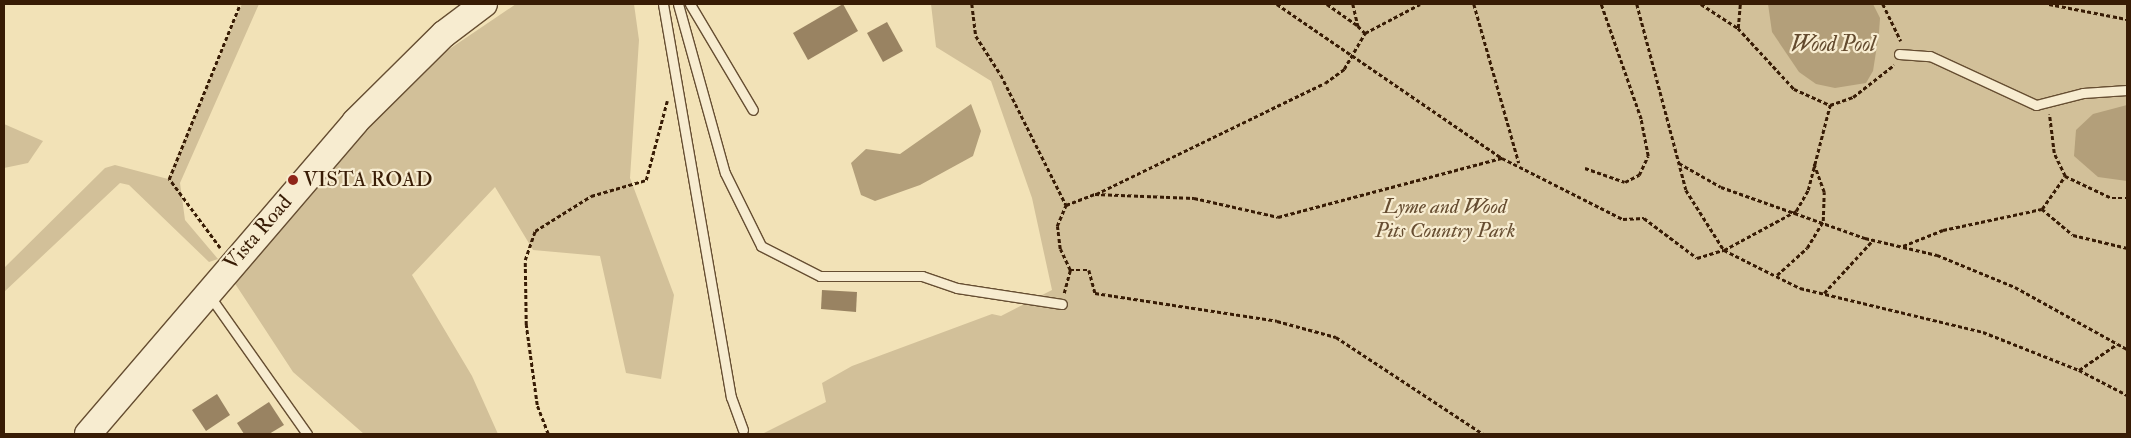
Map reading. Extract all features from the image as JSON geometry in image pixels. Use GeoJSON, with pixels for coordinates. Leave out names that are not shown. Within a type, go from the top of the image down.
{"type":"FeatureCollection","features":[{"type":"Feature","properties":{"kind":"main road","name":"Vista Road"},"geometry":{"type":"LineString","coordinates":[[88,434],[355,122],[444,34],[484,4]]}},
{"type":"Feature","properties":{"kind":"lane"},"geometry":{"type":"LineString","coordinates":[[663,4],[712,297],[731,397],[743,430]]}},
{"type":"Feature","properties":{"kind":"lane"},"geometry":{"type":"LineString","coordinates":[[678,4],[725,173],[761,246],[820,276],[922,276],[957,288],[1062,304]]}},
{"type":"Feature","properties":{"kind":"lane"},"geometry":{"type":"LineString","coordinates":[[690,4],[753,110]]}},
{"type":"Feature","properties":{"kind":"lane"},"geometry":{"type":"LineString","coordinates":[[1899,54],[1930,56],[2023,102],[2048,103],[2083,93],[2127,90]]}},
{"type":"Feature","properties":{"kind":"lane"},"geometry":{"type":"LineString","coordinates":[[208,293],[307,434]]}},
{"type":"Feature","properties":{"kind":"path"},"geometry":{"type":"LineString","coordinates":[[232,264],[168,179],[240,4]]}},
{"type":"Feature","properties":{"kind":"path"},"geometry":{"type":"LineString","coordinates":[[972,4],[976,36],[1000,75],[1066,205]]}},
{"type":"Feature","properties":{"kind":"path"},"geometry":{"type":"LineString","coordinates":[[1277,4],[1352,59],[1502,158],[1519,164],[1623,219],[1644,218],[1697,258],[1724,250],[1796,211],[1808,190],[1830,105]]}},
{"type":"Feature","properties":{"kind":"path"},"geometry":{"type":"LineString","coordinates":[[1327,4],[1365,33]]}},
{"type":"Feature","properties":{"kind":"path"},"geometry":{"type":"LineString","coordinates":[[1354,4],[1358,26]]}},
{"type":"Feature","properties":{"kind":"path"},"geometry":{"type":"LineString","coordinates":[[1062,304],[1070,270],[1060,249],[1057,226],[1066,205],[1095,194],[1326,83],[1352,59],[1365,33],[1420,4]]}},
{"type":"Feature","properties":{"kind":"path"},"geometry":{"type":"LineString","coordinates":[[1474,4],[1519,164]]}},
{"type":"Feature","properties":{"kind":"path"},"geometry":{"type":"LineString","coordinates":[[1585,168],[1624,182],[1638,175],[1648,156],[1641,119],[1601,4]]}},
{"type":"Feature","properties":{"kind":"path"},"geometry":{"type":"LineString","coordinates":[[1638,4],[1686,190],[1724,250],[1800,288],[1983,332],[2079,370],[2127,395]]}},
{"type":"Feature","properties":{"kind":"path"},"geometry":{"type":"LineString","coordinates":[[1701,4],[1738,28],[1794,89],[1830,105],[1853,98],[1879,81],[1897,62],[1902,38],[1883,4]]}},
{"type":"Feature","properties":{"kind":"path"},"geometry":{"type":"LineString","coordinates":[[1738,28],[1740,4]]}},
{"type":"Feature","properties":{"kind":"path"},"geometry":{"type":"LineString","coordinates":[[2048,4],[2127,18]]}},
{"type":"Feature","properties":{"kind":"path"},"geometry":{"type":"LineString","coordinates":[[548,434],[537,405],[526,324],[525,260],[535,231],[591,196],[646,180],[667,100],[665,90]]}},
{"type":"Feature","properties":{"kind":"path"},"geometry":{"type":"LineString","coordinates":[[2048,103],[2054,153],[2064,176],[2112,198],[2127,198]]}},
{"type":"Feature","properties":{"kind":"path"},"geometry":{"type":"LineString","coordinates":[[1095,194],[1194,198],[1278,217],[1502,158]]}},
{"type":"Feature","properties":{"kind":"path"},"geometry":{"type":"LineString","coordinates":[[1679,163],[1721,187],[1796,211],[1872,240],[1937,255],[2015,287],[2127,349]]}},
{"type":"Feature","properties":{"kind":"path"},"geometry":{"type":"LineString","coordinates":[[1776,275],[1807,248],[1823,221],[1824,192],[1814,164]]}},
{"type":"Feature","properties":{"kind":"path"},"geometry":{"type":"LineString","coordinates":[[1901,246],[1943,230],[2042,209],[2064,176]]}},
{"type":"Feature","properties":{"kind":"path"},"geometry":{"type":"LineString","coordinates":[[2042,209],[2073,235],[2127,248]]}},
{"type":"Feature","properties":{"kind":"path"},"geometry":{"type":"LineString","coordinates":[[1824,293],[1872,240]]}},
{"type":"Feature","properties":{"kind":"path"},"geometry":{"type":"LineString","coordinates":[[1070,270],[1089,270],[1096,293],[1277,321],[1336,337],[1483,434]]}},
{"type":"Feature","properties":{"kind":"path"},"geometry":{"type":"LineString","coordinates":[[2079,370],[2118,344]]}},
{"type":"Feature","properties":{"kind":"green space"},"geometry":{"type":"Polygon","coordinates":[[[242,4],[259,4],[180,183],[185,220],[218,259],[209,262],[129,185],[120,183],[4,292],[4,268],[105,168],[115,165],[168,179],[242,4]]]}},
{"type":"Feature","properties":{"kind":"green space"},"geometry":{"type":"Polygon","coordinates":[[[516,4],[634,4],[639,40],[630,178],[674,295],[661,379],[626,373],[600,256],[533,250],[495,187],[412,275],[472,376],[498,434],[364,434],[293,372],[230,276],[380,96],[516,4]]]}},
{"type":"Feature","properties":{"kind":"green space","name":"Lyme and Wood Pits Country Park"},"geometry":{"type":"Polygon","coordinates":[[[931,4],[2127,4],[2127,434],[762,434],[826,402],[822,383],[852,366],[992,314],[1001,316],[1052,290],[1032,198],[991,81],[936,47],[931,4]]]}},
{"type":"Feature","properties":{"kind":"green space"},"geometry":{"type":"Polygon","coordinates":[[[4,124],[43,141],[28,163],[4,168],[4,124]]]}},
{"type":"Feature","properties":{"kind":"water","name":"Wood Pool"},"geometry":{"type":"Polygon","coordinates":[[[1768,4],[1873,4],[1880,18],[1879,33],[1873,71],[1866,83],[1835,88],[1816,84],[1799,72],[1772,32],[1768,4]]]}},
{"type":"Feature","properties":{"kind":"water"},"geometry":{"type":"Polygon","coordinates":[[[971,104],[981,131],[973,156],[920,185],[875,201],[861,195],[851,163],[866,149],[900,154],[971,104]]]}},
{"type":"Feature","properties":{"kind":"water"},"geometry":{"type":"Polygon","coordinates":[[[2127,105],[2127,181],[2098,177],[2074,156],[2076,130],[2093,114],[2127,105]]]}},
{"type":"Feature","properties":{"kind":"building"},"geometry":{"type":"Polygon","coordinates":[[[843,4],[858,31],[808,60],[793,33],[843,4]]]}},
{"type":"Feature","properties":{"kind":"building"},"geometry":{"type":"Polygon","coordinates":[[[887,22],[903,51],[883,62],[867,33],[887,22]]]}},
{"type":"Feature","properties":{"kind":"building"},"geometry":{"type":"Polygon","coordinates":[[[822,290],[857,292],[856,312],[821,309],[822,290]]]}},
{"type":"Feature","properties":{"kind":"building"},"geometry":{"type":"Polygon","coordinates":[[[217,394],[230,415],[206,431],[192,410],[217,394]]]}},
{"type":"Feature","properties":{"kind":"building"},"geometry":{"type":"Polygon","coordinates":[[[269,402],[284,425],[269,434],[244,434],[237,423],[269,402]]]}},
{"type":"Feature","properties":{"kind":"place","name":"VISTA ROAD"},"geometry":{"type":"Point","coordinates":[293,180]}}]}
